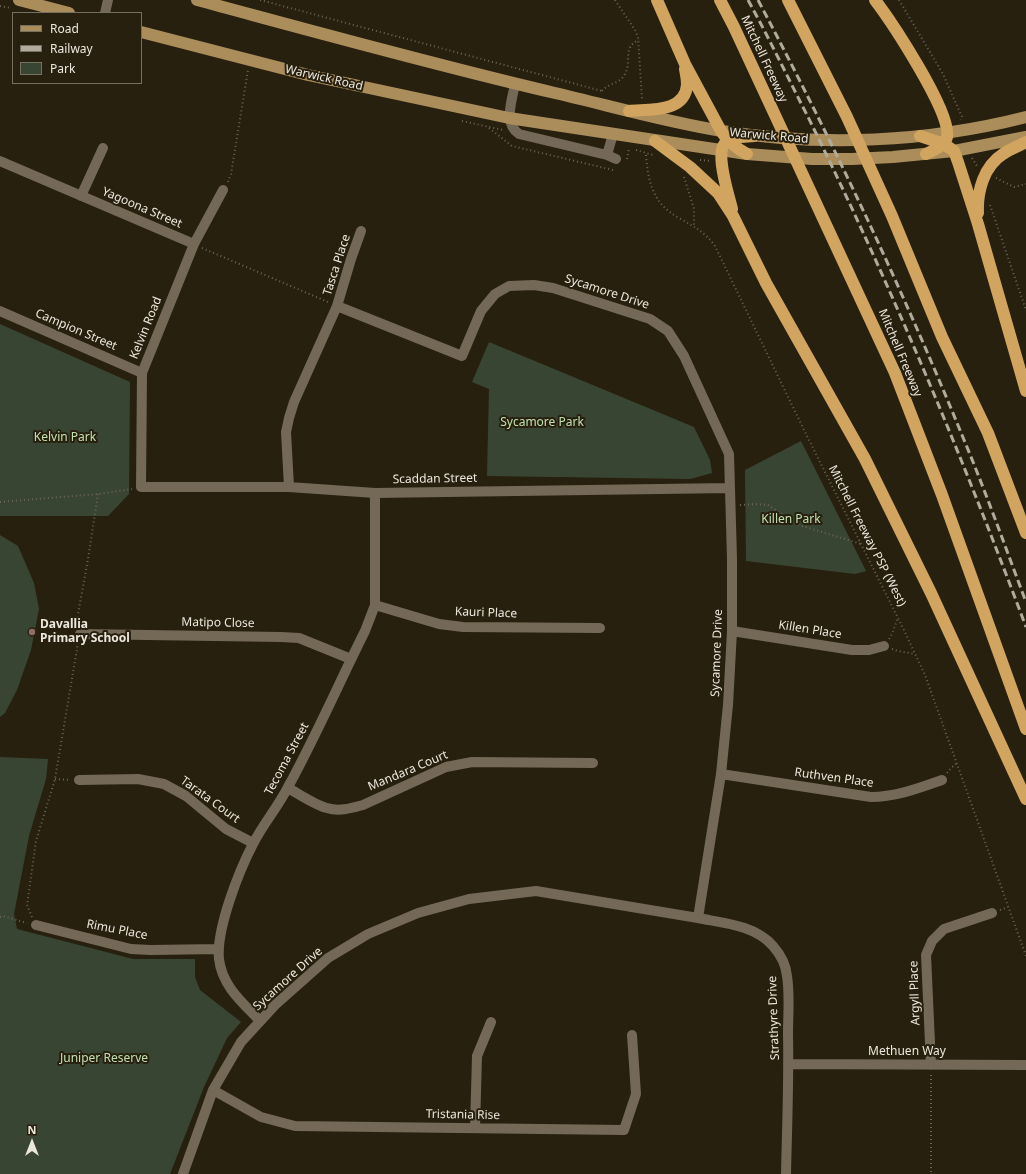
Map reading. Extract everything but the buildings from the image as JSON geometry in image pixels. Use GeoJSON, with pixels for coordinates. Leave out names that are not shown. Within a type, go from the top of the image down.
{"type":"FeatureCollection","features":[{"type":"Feature","properties":{"kind":"highway"},"geometry":{"type":"LineString","coordinates":[[657,0],[685,64],[723,141],[721,163],[733,216]]}},
{"type":"Feature","properties":{"kind":"highway","name":"Mitchell Freeway"},"geometry":{"type":"LineString","coordinates":[[720,0],[734,27],[895,373],[942,496],[1026,729]]}},
{"type":"Feature","properties":{"kind":"highway"},"geometry":{"type":"LineString","coordinates":[[788,0],[847,116],[892,216],[942,337],[988,434],[1026,533]]}},
{"type":"Feature","properties":{"kind":"highway"},"geometry":{"type":"LineString","coordinates":[[875,0],[890,19],[924,76],[942,115],[948,142],[958,162],[978,224],[1026,391]]}},
{"type":"Feature","properties":{"kind":"highway"},"geometry":{"type":"LineString","coordinates":[[628,111],[666,108],[678,103],[685,93],[687,85],[685,64]]}},
{"type":"Feature","properties":{"kind":"highway"},"geometry":{"type":"LineString","coordinates":[[655,141],[690,167],[718,194],[733,216],[774,296],[865,459],[931,593],[1026,799]]}},
{"type":"Feature","properties":{"kind":"highway"},"geometry":{"type":"LineString","coordinates":[[926,154],[948,142]]}},
{"type":"Feature","properties":{"kind":"highway"},"geometry":{"type":"LineString","coordinates":[[978,224],[979,192],[986,173],[995,160],[1026,142]]}},
{"type":"Feature","properties":{"kind":"main road"},"geometry":{"type":"LineString","coordinates":[[19,0],[65,12]]}},
{"type":"Feature","properties":{"kind":"main road","name":"Warwick Road"},"geometry":{"type":"LineString","coordinates":[[197,0],[514,84],[628,111],[723,141],[747,154],[812,159],[852,159],[926,154]]}},
{"type":"Feature","properties":{"kind":"main road","name":"Warwick Road"},"geometry":{"type":"LineString","coordinates":[[142,32],[308,75],[509,118],[655,141],[723,141],[759,136],[816,140],[920,136],[948,142],[1026,137]]}},
{"type":"Feature","properties":{"kind":"main road","name":"Warwick Road"},"geometry":{"type":"LineString","coordinates":[[948,142],[1026,117]]}},
{"type":"Feature","properties":{"kind":"street"},"geometry":{"type":"LineString","coordinates":[[105,12],[108,0]]}},
{"type":"Feature","properties":{"kind":"street"},"geometry":{"type":"LineString","coordinates":[[514,84],[509,118],[514,131],[519,134],[611,157],[613,134]]}},
{"type":"Feature","properties":{"kind":"street","name":"Yagoona Street"},"geometry":{"type":"LineString","coordinates":[[81,196],[104,148]]}},
{"type":"Feature","properties":{"kind":"street","name":"Yagoona Street"},"geometry":{"type":"LineString","coordinates":[[0,161],[194,244]]}},
{"type":"Feature","properties":{"kind":"street","name":"Kelvin Road"},"geometry":{"type":"LineString","coordinates":[[141,487],[142,373],[194,244],[224,190]]}},
{"type":"Feature","properties":{"kind":"street","name":"Tasca Place"},"geometry":{"type":"LineString","coordinates":[[338,306],[351,259],[361,231]]}},
{"type":"Feature","properties":{"kind":"street","name":"Sycamore Drive"},"geometry":{"type":"LineString","coordinates":[[183,1174],[213,1090],[241,1042],[276,1005],[328,958],[368,934],[418,913],[469,899],[536,891],[698,918],[721,774],[728,705],[732,631],[731,506],[729,454],[684,356],[668,331],[650,318],[553,288],[534,285],[509,286],[494,294],[481,311],[462,356],[338,306]]}},
{"type":"Feature","properties":{"kind":"street"},"geometry":{"type":"LineString","coordinates":[[289,487],[286,432],[289,418],[294,402],[338,306]]}},
{"type":"Feature","properties":{"kind":"street","name":"Campion Street"},"geometry":{"type":"LineString","coordinates":[[0,312],[142,373]]}},
{"type":"Feature","properties":{"kind":"street","name":"Scaddan Street"},"geometry":{"type":"LineString","coordinates":[[141,487],[289,487],[375,493],[730,488]]}},
{"type":"Feature","properties":{"kind":"street","name":"Tecoma Street"},"geometry":{"type":"LineString","coordinates":[[260,1021],[231,990],[224,976],[219,961],[218,949],[223,925],[232,896],[253,843],[288,788],[365,631],[374,605],[375,493]]}},
{"type":"Feature","properties":{"kind":"street","name":"Kauri Place"},"geometry":{"type":"LineString","coordinates":[[374,605],[439,624],[463,627],[600,628]]}},
{"type":"Feature","properties":{"kind":"street","name":"Killen Place"},"geometry":{"type":"LineString","coordinates":[[732,631],[852,650],[869,650],[884,646]]}},
{"type":"Feature","properties":{"kind":"street","name":"Matipo Close"},"geometry":{"type":"LineString","coordinates":[[77,633],[299,638],[351,659]]}},
{"type":"Feature","properties":{"kind":"street","name":"Mandara Court"},"geometry":{"type":"LineString","coordinates":[[288,788],[326,808],[338,810],[350,809],[363,805],[446,767],[460,764],[472,762],[593,763]]}},
{"type":"Feature","properties":{"kind":"street","name":"Ruthven Place"},"geometry":{"type":"LineString","coordinates":[[721,774],[871,797],[897,795],[942,780]]}},
{"type":"Feature","properties":{"kind":"street","name":"Tarata Court"},"geometry":{"type":"LineString","coordinates":[[79,780],[138,779],[164,784],[186,796],[226,829],[253,843]]}},
{"type":"Feature","properties":{"kind":"street","name":"Argyll Place"},"geometry":{"type":"LineString","coordinates":[[931,1065],[926,955],[932,941],[944,929],[992,913]]}},
{"type":"Feature","properties":{"kind":"street","name":"Strathyre Drive"},"geometry":{"type":"LineString","coordinates":[[698,918],[751,930],[765,938],[779,955],[784,965],[788,986],[786,1174]]}},
{"type":"Feature","properties":{"kind":"street","name":"Rimu Place"},"geometry":{"type":"LineString","coordinates":[[36,925],[131,949],[218,949]]}},
{"type":"Feature","properties":{"kind":"street"},"geometry":{"type":"LineString","coordinates":[[475,1128],[477,1056],[491,1022]]}},
{"type":"Feature","properties":{"kind":"street","name":"Tristania Rise"},"geometry":{"type":"LineString","coordinates":[[213,1090],[261,1117],[295,1126],[624,1130],[636,1094],[632,1035]]}},
{"type":"Feature","properties":{"kind":"street","name":"Methuen Way"},"geometry":{"type":"LineString","coordinates":[[788,1064],[1026,1065]]}},
{"type":"Feature","properties":{"kind":"path"},"geometry":{"type":"LineString","coordinates":[[260,0],[602,92],[605,88],[624,77],[630,48],[634,42],[639,40]]}},
{"type":"Feature","properties":{"kind":"path"},"geometry":{"type":"LineString","coordinates":[[615,0],[635,30],[639,40],[642,99]]}},
{"type":"Feature","properties":{"kind":"path"},"geometry":{"type":"LineString","coordinates":[[899,0],[943,74],[962,117]]}},
{"type":"Feature","properties":{"kind":"path"},"geometry":{"type":"LineString","coordinates":[[224,190],[232,174],[248,69]]}},
{"type":"Feature","properties":{"kind":"path"},"geometry":{"type":"LineString","coordinates":[[629,148],[659,158]]}},
{"type":"Feature","properties":{"kind":"path","name":"Mitchell Freeway PSP (West)"},"geometry":{"type":"LineString","coordinates":[[646,155],[649,182],[658,200],[674,215],[694,226],[706,235],[715,246],[808,439],[898,618],[927,681],[1026,956]]}},
{"type":"Feature","properties":{"kind":"path"},"geometry":{"type":"LineString","coordinates":[[683,176],[694,209],[694,226]]}},
{"type":"Feature","properties":{"kind":"path"},"geometry":{"type":"LineString","coordinates":[[993,177],[1014,187],[1026,184]]}},
{"type":"Feature","properties":{"kind":"path"},"geometry":{"type":"LineString","coordinates":[[990,204],[1026,310]]}},
{"type":"Feature","properties":{"kind":"path"},"geometry":{"type":"LineString","coordinates":[[194,244],[338,306]]}},
{"type":"Feature","properties":{"kind":"path"},"geometry":{"type":"LineString","coordinates":[[0,502],[98,494],[141,487]]}},
{"type":"Feature","properties":{"kind":"path"},"geometry":{"type":"LineString","coordinates":[[36,925],[27,905],[36,841],[55,779],[98,494]]}},
{"type":"Feature","properties":{"kind":"path"},"geometry":{"type":"LineString","coordinates":[[731,506],[755,504],[768,505],[799,525],[861,544]]}},
{"type":"Feature","properties":{"kind":"path"},"geometry":{"type":"LineString","coordinates":[[898,618],[892,634],[884,646],[898,651],[915,654]]}},
{"type":"Feature","properties":{"kind":"path"},"geometry":{"type":"LineString","coordinates":[[55,779],[79,780]]}},
{"type":"Feature","properties":{"kind":"path"},"geometry":{"type":"LineString","coordinates":[[0,917],[3,916],[36,925]]}},
{"type":"Feature","properties":{"kind":"path"},"geometry":{"type":"LineString","coordinates":[[931,1065],[931,1174]]}},
{"type":"Feature","properties":{"kind":"green space","name":"Kelvin Park"},"geometry":{"type":"Polygon","coordinates":[[[0,324],[130,382],[129,494],[108,516],[0,516],[0,324]]]}},
{"type":"Feature","properties":{"kind":"green space","name":"Sycamore Park"},"geometry":{"type":"Polygon","coordinates":[[[489,342],[694,427],[710,460],[712,473],[690,479],[487,476],[489,389],[472,382],[489,342]]]}},
{"type":"Feature","properties":{"kind":"green space","name":"Killen Park"},"geometry":{"type":"Polygon","coordinates":[[[801,441],[866,571],[855,574],[746,561],[745,470],[801,441]]]}},
{"type":"Feature","properties":{"kind":"green space"},"geometry":{"type":"Polygon","coordinates":[[[0,535],[18,546],[34,583],[39,609],[31,650],[17,690],[5,713],[0,717],[0,535]]]}},
{"type":"Feature","properties":{"kind":"green space","name":"Juniper Reserve"},"geometry":{"type":"Polygon","coordinates":[[[0,757],[48,759],[46,779],[29,836],[14,914],[17,929],[133,959],[195,959],[195,977],[200,990],[241,1022],[227,1038],[204,1087],[170,1174],[0,1174],[0,757]]]}},
{"type":"Feature","properties":{"kind":"railway"},"geometry":{"type":"LineString","coordinates":[[748,0],[808,117],[868,242],[896,305],[976,497],[1026,627]]}},
{"type":"Feature","properties":{"kind":"railway"},"geometry":{"type":"LineString","coordinates":[[758,0],[813,107],[915,324],[939,379],[995,518],[1026,602]]}},
{"type":"Feature","properties":{"kind":"place","name":"Davallia Primary School"},"geometry":{"type":"Point","coordinates":[32,632]}}]}
